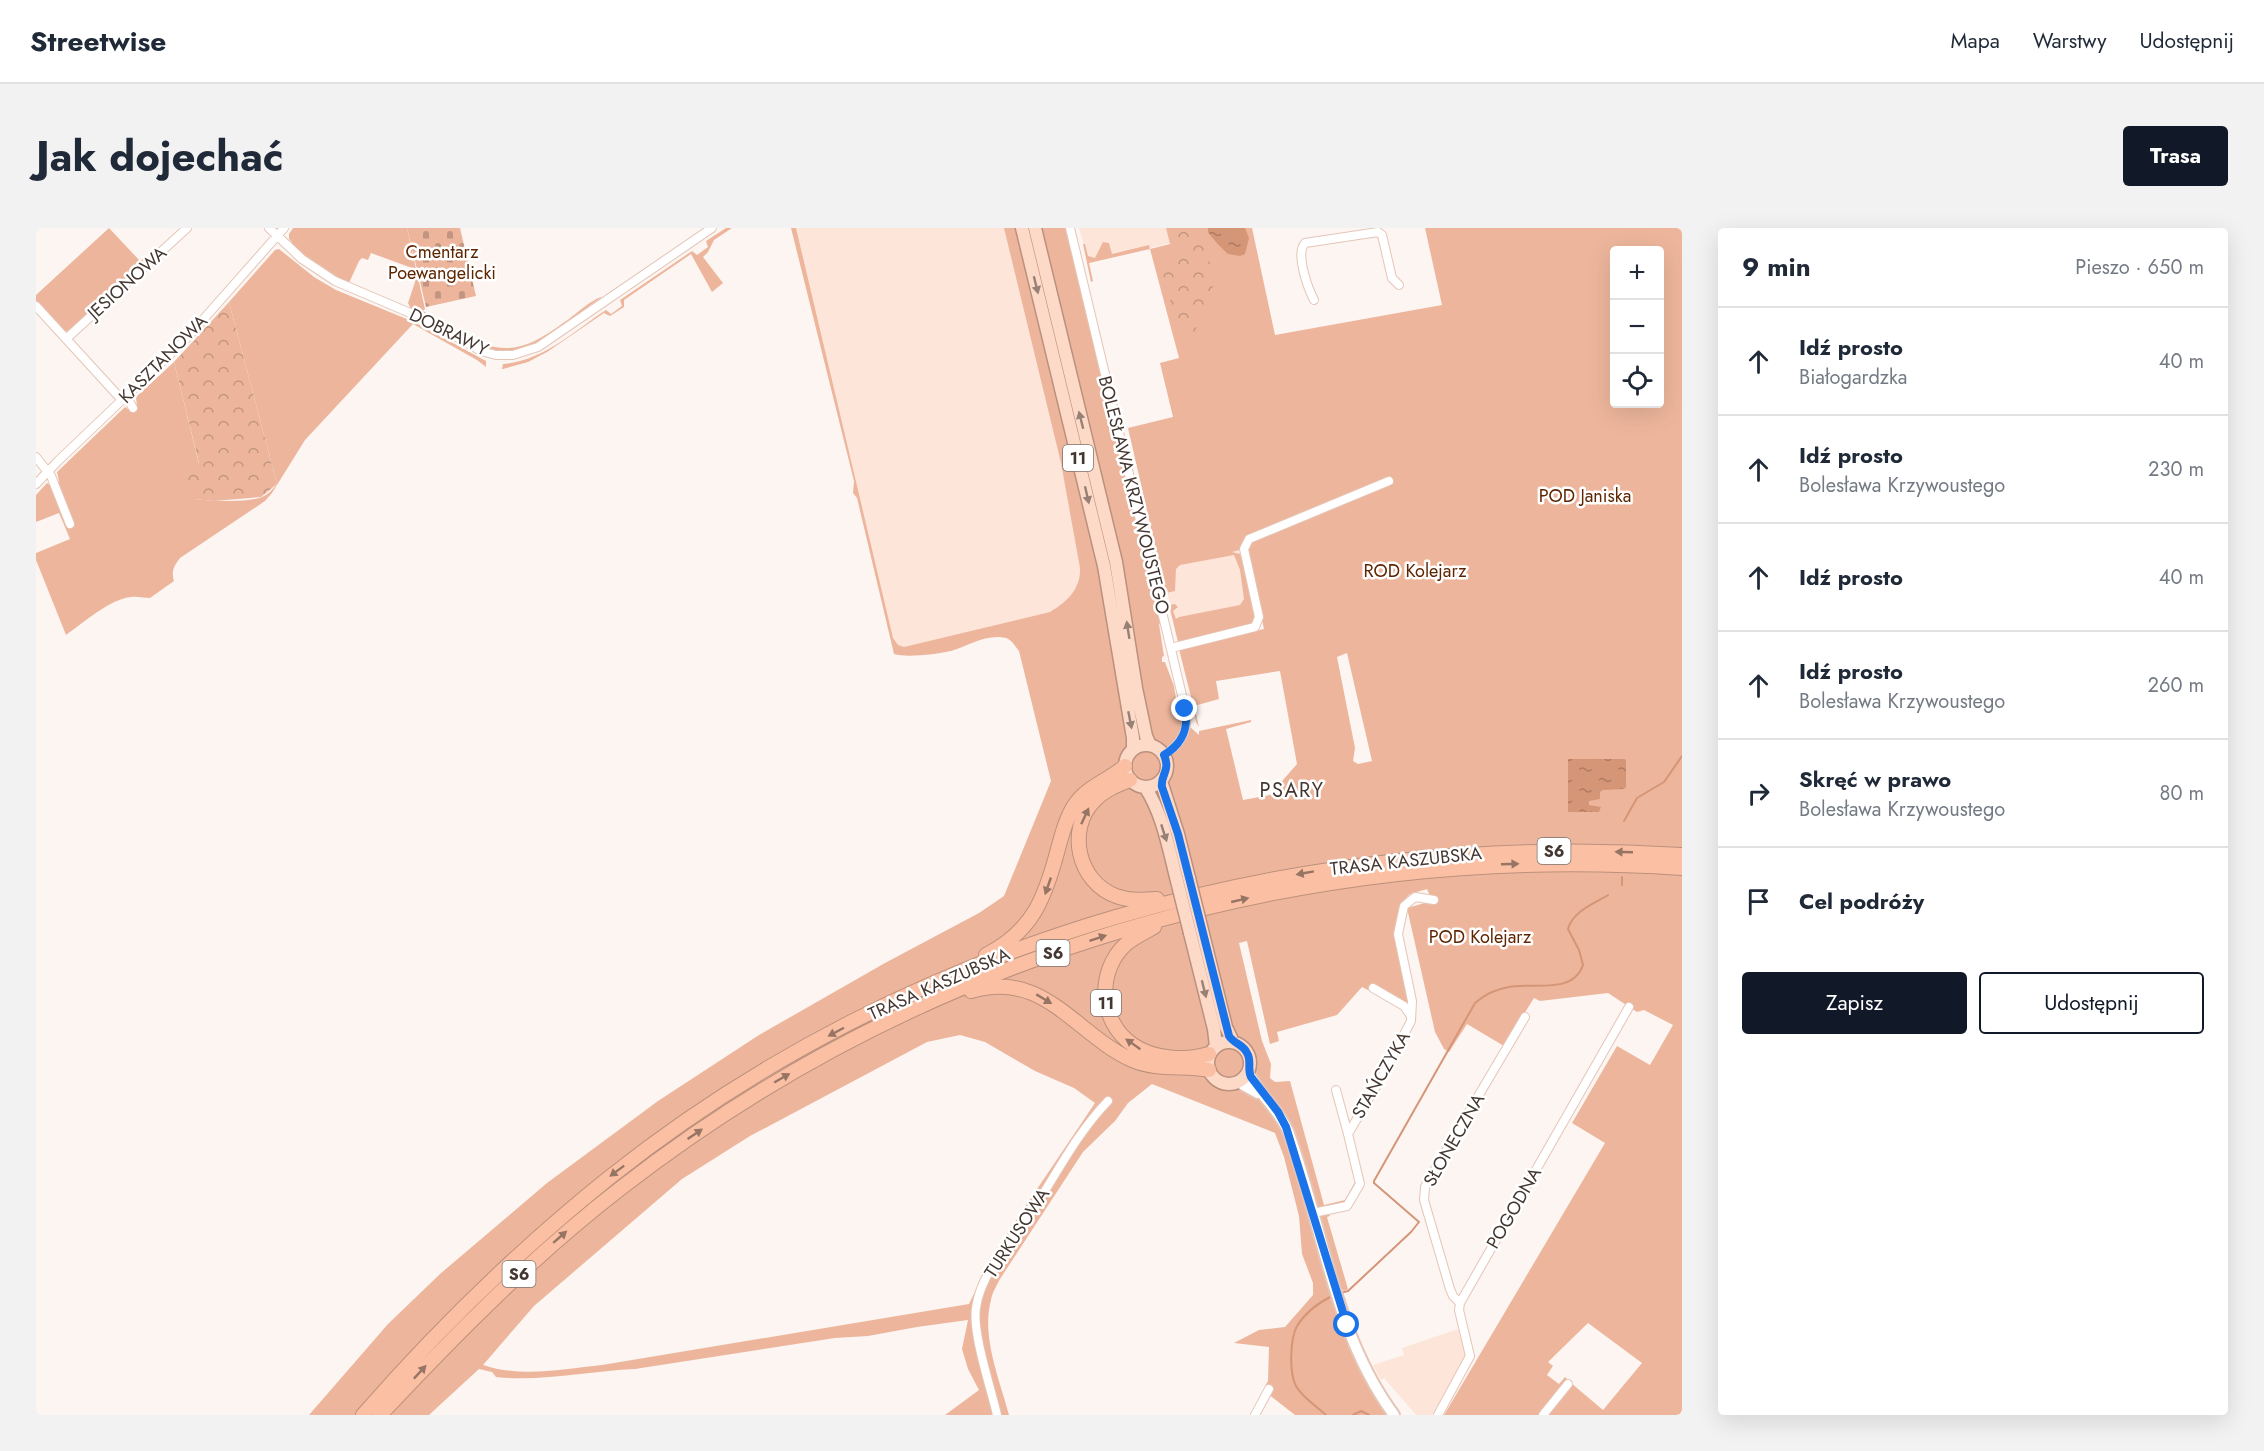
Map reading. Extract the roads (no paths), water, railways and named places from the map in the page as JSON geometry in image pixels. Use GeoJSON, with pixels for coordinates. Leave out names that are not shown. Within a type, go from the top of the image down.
{"type":"FeatureCollection","features":[{"type":"Feature","properties":{"kind":"highway"},"geometry":{"type":"LineString","coordinates":[[945,979],[998,949],[1028,924],[1044,897],[1066,823],[1075,804],[1089,789],[1125,766]]}},
{"type":"Feature","properties":{"kind":"highway"},"geometry":{"type":"LineString","coordinates":[[1130,780],[1101,795],[1086,813],[1080,826],[1078,841],[1085,869],[1102,889],[1122,898],[1140,900],[1196,895]]}},
{"type":"Feature","properties":{"kind":"highway","name":"TRASA KASZUBSKA"},"geometry":{"type":"LineString","coordinates":[[363,1415],[436,1334],[488,1282],[547,1229],[637,1156],[715,1102],[791,1056],[945,979],[1070,931],[1196,895],[1315,871],[1426,857],[1548,851],[1682,855]]}},
{"type":"Feature","properties":{"kind":"highway","name":"TRASA KASZUBSKA"},"geometry":{"type":"LineString","coordinates":[[381,1415],[506,1285],[629,1181],[687,1139],[782,1079],[856,1038],[993,975],[1072,946],[1183,913],[1319,884],[1418,870],[1537,863],[1682,868]]}},
{"type":"Feature","properties":{"kind":"highway","name":"11"},"geometry":{"type":"LineString","coordinates":[[1183,913],[1140,935],[1121,949],[1107,973],[1106,1003],[1110,1017],[1121,1035],[1143,1051],[1172,1057],[1197,1057],[1213,1050]]}},
{"type":"Feature","properties":{"kind":"highway"},"geometry":{"type":"LineString","coordinates":[[926,1004],[988,987],[1023,989],[1046,999],[1109,1046],[1131,1059],[1153,1066],[1209,1070]]}},
{"type":"Feature","properties":{"kind":"main road","name":"11"},"geometry":{"type":"LineString","coordinates":[[1022,228],[1104,566],[1133,749]]}},
{"type":"Feature","properties":{"kind":"main road","name":"11"},"geometry":{"type":"LineString","coordinates":[[1035,228],[1116,562],[1136,688],[1150,745]]}},
{"type":"Feature","properties":{"kind":"main road"},"geometry":{"type":"LineString","coordinates":[[1142,745],[1150,745],[1159,749],[1164,755],[1167,769],[1161,781],[1153,786],[1145,787],[1130,780],[1125,766],[1127,757],[1133,749],[1142,745]]}},
{"type":"Feature","properties":{"kind":"main road"},"geometry":{"type":"LineString","coordinates":[[1161,781],[1178,834],[1183,879],[1196,932],[1214,1029],[1213,1050],[1208,1062],[1209,1070],[1215,1079],[1222,1083],[1238,1082],[1247,1085],[1270,1102]]}},
{"type":"Feature","properties":{"kind":"main road"},"geometry":{"type":"LineString","coordinates":[[1145,787],[1154,804],[1183,879]]}},
{"type":"Feature","properties":{"kind":"main road"},"geometry":{"type":"LineString","coordinates":[[1196,932],[1226,1027],[1233,1042]]}},
{"type":"Feature","properties":{"kind":"main road"},"geometry":{"type":"LineString","coordinates":[[1213,1050],[1225,1042],[1233,1042],[1240,1044],[1247,1052],[1250,1061],[1248,1071],[1238,1082]]}},
{"type":"Feature","properties":{"kind":"main road"},"geometry":{"type":"LineString","coordinates":[[1248,1071],[1281,1118],[1290,1135],[1337,1293],[1360,1357],[1394,1415]]}},
{"type":"Feature","properties":{"kind":"street","name":"JESIONOWA"},"geometry":{"type":"LineString","coordinates":[[66,339],[187,228]]}},
{"type":"Feature","properties":{"kind":"street","name":"DOBRAWY"},"geometry":{"type":"LineString","coordinates":[[269,228],[318,271],[351,289],[423,318],[481,351],[496,355],[513,355],[530,351],[712,228]]}},
{"type":"Feature","properties":{"kind":"street","name":"KASZTANOWA"},"geometry":{"type":"LineString","coordinates":[[36,484],[186,339],[284,228]]}},
{"type":"Feature","properties":{"kind":"street","name":"BOLESŁAWA KRZYWOUSTEGO"},"geometry":{"type":"LineString","coordinates":[[1070,228],[1171,648],[1186,723],[1181,741],[1164,755]]}},
{"type":"Feature","properties":{"kind":"street"},"geometry":{"type":"LineString","coordinates":[[1330,228],[1333,238]]}},
{"type":"Feature","properties":{"kind":"street"},"geometry":{"type":"LineString","coordinates":[[1314,300],[1307,286],[1300,249],[1305,243],[1333,238],[1378,232],[1382,235],[1392,278],[1399,285]]}},
{"type":"Feature","properties":{"kind":"street"},"geometry":{"type":"LineString","coordinates":[[36,306],[133,408]]}},
{"type":"Feature","properties":{"kind":"street"},"geometry":{"type":"LineString","coordinates":[[36,457],[48,471],[70,524]]}},
{"type":"Feature","properties":{"kind":"street"},"geometry":{"type":"LineString","coordinates":[[1171,648],[1255,627],[1258,617],[1244,549],[1249,539],[1389,481]]}},
{"type":"Feature","properties":{"kind":"street","name":"STAŃCZYKA"},"geometry":{"type":"LineString","coordinates":[[1348,1134],[1408,1030],[1412,1001],[1398,934],[1402,911],[1409,900],[1415,897],[1434,900]]}},
{"type":"Feature","properties":{"kind":"street","name":"STAŃCZYKA"},"geometry":{"type":"LineString","coordinates":[[1373,988],[1407,1008],[1411,1016]]}},
{"type":"Feature","properties":{"kind":"street","name":"POGODNA"},"geometry":{"type":"LineString","coordinates":[[1460,1303],[1629,1007]]}},
{"type":"Feature","properties":{"kind":"street","name":"SŁONECZNA"},"geometry":{"type":"LineString","coordinates":[[1460,1303],[1450,1289],[1424,1200],[1424,1193],[1431,1176],[1525,1017]]}},
{"type":"Feature","properties":{"kind":"street","name":"STAŃCZYKA"},"geometry":{"type":"LineString","coordinates":[[1313,1213],[1347,1206],[1360,1182],[1336,1090]]}},
{"type":"Feature","properties":{"kind":"street","name":"TURKUSOWA"},"geometry":{"type":"LineString","coordinates":[[997,1415],[976,1327],[976,1308],[981,1291],[998,1259],[1031,1213],[1088,1124],[1108,1101]]}},
{"type":"Feature","properties":{"kind":"street"},"geometry":{"type":"LineString","coordinates":[[1438,1415],[1470,1356],[1459,1310],[1460,1303]]}},
{"type":"Feature","properties":{"kind":"street"},"geometry":{"type":"LineString","coordinates":[[1542,1415],[1568,1384]]}},
{"type":"Feature","properties":{"kind":"street"},"geometry":{"type":"LineString","coordinates":[[1255,1415],[1269,1389]]}},
{"type":"Feature","properties":{"kind":"water"},"geometry":{"type":"Polygon","coordinates":[[[1208,228],[1245,228],[1249,238],[1245,254],[1240,256],[1228,254],[1208,232],[1208,228]]]}},
{"type":"Feature","properties":{"kind":"water"},"geometry":{"type":"Polygon","coordinates":[[[1568,759],[1625,759],[1626,787],[1603,790],[1600,792],[1600,799],[1589,801],[1589,805],[1601,807],[1599,812],[1568,812],[1568,759]]]}},
{"type":"Feature","properties":{"kind":"waterway"},"geometry":{"type":"LineString","coordinates":[[1624,821],[1637,798],[1664,782],[1682,756]]}},
{"type":"Feature","properties":{"kind":"waterway"},"geometry":{"type":"LineString","coordinates":[[1622,877],[1622,885]]}},
{"type":"Feature","properties":{"kind":"waterway"},"geometry":{"type":"LineString","coordinates":[[1340,1293],[1348,1291],[1419,1222],[1374,1181],[1475,1003],[1504,988],[1562,984],[1571,980],[1583,965],[1579,950],[1568,929],[1574,917],[1608,895]]}},
{"type":"Feature","properties":{"kind":"waterway"},"geometry":{"type":"LineString","coordinates":[[1326,1415],[1305,1398],[1296,1386],[1292,1373],[1291,1356],[1297,1326],[1312,1309],[1332,1296]]}},
{"type":"Feature","properties":{"kind":"waterway"},"geometry":{"type":"LineString","coordinates":[[1353,1415],[1361,1411],[1369,1415]]}},
{"type":"Feature","properties":{"kind":"district","name":"PSARY"},"geometry":{"type":"Point","coordinates":[1292,790]}},
{"type":"Feature","properties":{"kind":"park label","name":"Cmentarz Poewangelicki"},"geometry":{"type":"Point","coordinates":[442,262]}},
{"type":"Feature","properties":{"kind":"park label","name":"POD Janiska"},"geometry":{"type":"Point","coordinates":[1585,496]}},
{"type":"Feature","properties":{"kind":"park label","name":"ROD Kolejarz"},"geometry":{"type":"Point","coordinates":[1415,571]}},
{"type":"Feature","properties":{"kind":"park label","name":"POD Kolejarz"},"geometry":{"type":"Point","coordinates":[1480,937]}}]}
